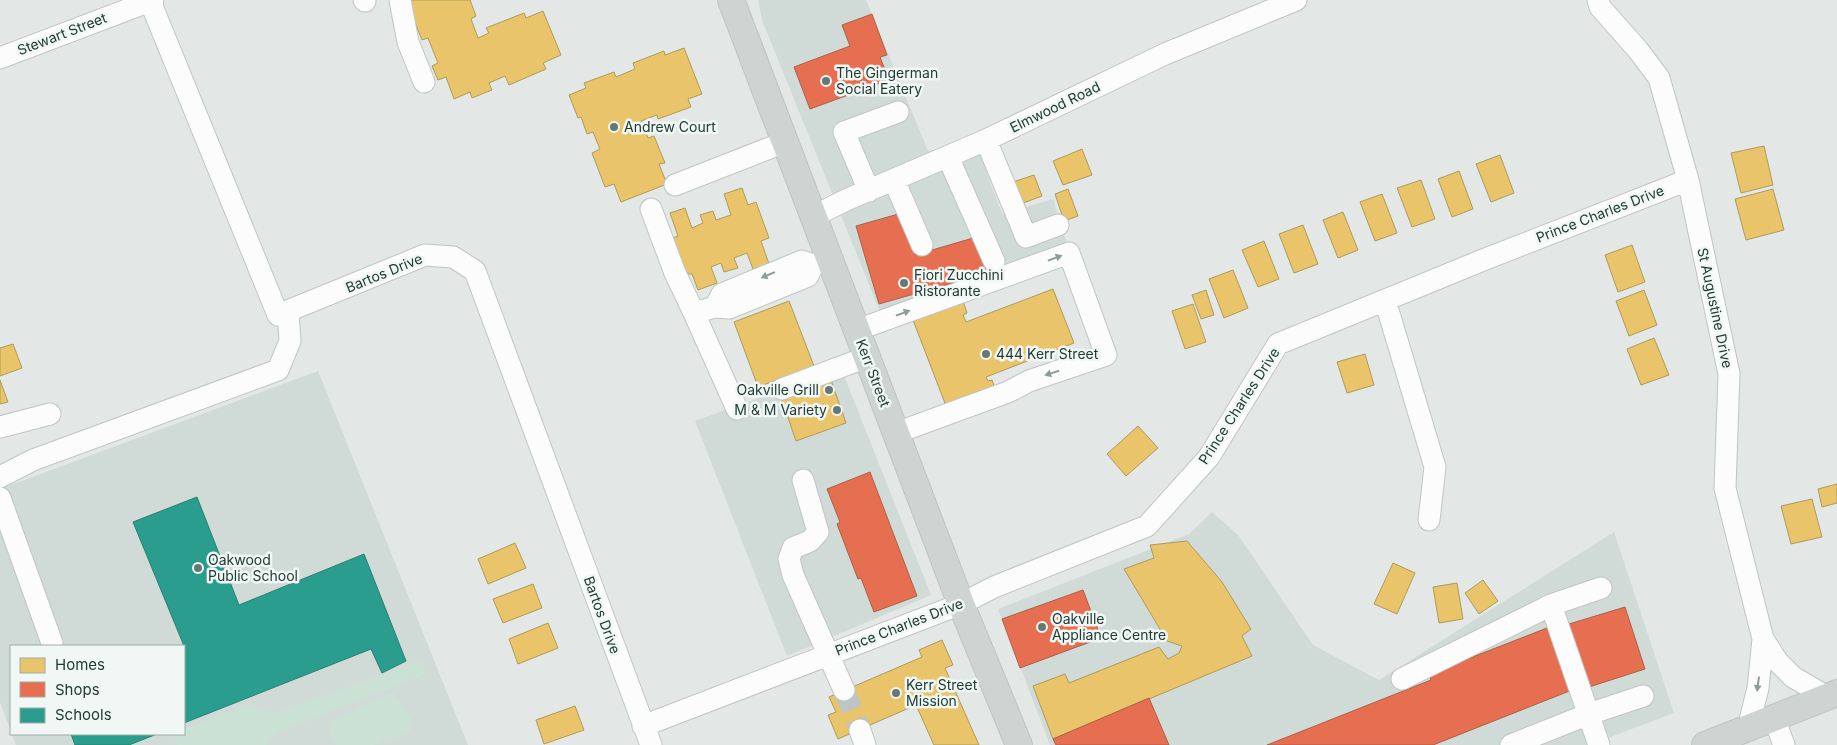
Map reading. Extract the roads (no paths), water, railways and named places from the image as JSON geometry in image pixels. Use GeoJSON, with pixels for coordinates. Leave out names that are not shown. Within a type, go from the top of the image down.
{"type":"FeatureCollection","features":[{"type":"Feature","properties":{"kind":"main road","name":"Kerr Street"},"geometry":{"type":"LineString","coordinates":[[731,0],[814,216],[821,262],[857,330],[961,604],[1019,745]]}},
{"type":"Feature","properties":{"kind":"main road"},"geometry":{"type":"LineString","coordinates":[[1705,745],[1832,695]]}},
{"type":"Feature","properties":{"kind":"street"},"geometry":{"type":"LineString","coordinates":[[400,0],[408,42],[424,82]]}},
{"type":"Feature","properties":{"kind":"street","name":"Elmwood Road"},"geometry":{"type":"LineString","coordinates":[[814,216],[986,140],[1164,54],[1296,0]]}},
{"type":"Feature","properties":{"kind":"street","name":"St Augustine Drive"},"geometry":{"type":"LineString","coordinates":[[1598,0],[1600,7],[1638,50],[1659,78],[1688,180],[1729,374],[1726,488],[1763,638],[1778,662],[1793,677],[1832,695]]}},
{"type":"Feature","properties":{"kind":"street"},"geometry":{"type":"LineString","coordinates":[[0,477],[33,460],[278,370],[290,341],[288,312],[278,315],[151,1]]}},
{"type":"Feature","properties":{"kind":"street","name":"Stewart Street"},"geometry":{"type":"LineString","coordinates":[[0,58],[151,1]]}},
{"type":"Feature","properties":{"kind":"street"},"geometry":{"type":"LineString","coordinates":[[869,191],[844,132],[898,112]]}},
{"type":"Feature","properties":{"kind":"street"},"geometry":{"type":"LineString","coordinates":[[986,140],[1026,237],[1058,225]]}},
{"type":"Feature","properties":{"kind":"street"},"geometry":{"type":"LineString","coordinates":[[674,185],[785,142]]}},
{"type":"Feature","properties":{"kind":"street"},"geometry":{"type":"LineString","coordinates":[[948,157],[994,261]]}},
{"type":"Feature","properties":{"kind":"street"},"geometry":{"type":"LineString","coordinates":[[894,180],[922,245]]}},
{"type":"Feature","properties":{"kind":"street","name":"Prince Charles Drive"},"geometry":{"type":"LineString","coordinates":[[647,735],[829,654],[961,604],[994,587],[1147,526],[1209,457],[1278,344],[1688,180]]}},
{"type":"Feature","properties":{"kind":"street"},"geometry":{"type":"LineString","coordinates":[[651,209],[675,273],[737,410]]}},
{"type":"Feature","properties":{"kind":"street"},"geometry":{"type":"LineString","coordinates":[[857,330],[1069,253],[1106,355],[1029,381],[1008,392],[896,433]]}},
{"type":"Feature","properties":{"kind":"street","name":"Bartos Drive"},"geometry":{"type":"LineString","coordinates":[[288,312],[425,255],[454,258],[475,271],[647,735]]}},
{"type":"Feature","properties":{"kind":"street"},"geometry":{"type":"LineString","coordinates":[[694,313],[715,306],[722,294],[802,261],[821,262]]}},
{"type":"Feature","properties":{"kind":"street"},"geometry":{"type":"LineString","coordinates":[[1385,300],[1435,467],[1429,520]]}},
{"type":"Feature","properties":{"kind":"street"},"geometry":{"type":"LineString","coordinates":[[782,389],[867,357]]}},
{"type":"Feature","properties":{"kind":"street"},"geometry":{"type":"LineString","coordinates":[[0,427],[50,414]]}},
{"type":"Feature","properties":{"kind":"street"},"geometry":{"type":"LineString","coordinates":[[803,480],[818,532],[810,541],[793,548],[789,559],[793,575],[844,690]]}},
{"type":"Feature","properties":{"kind":"street"},"geometry":{"type":"LineString","coordinates":[[0,498],[52,643]]}},
{"type":"Feature","properties":{"kind":"street"},"geometry":{"type":"LineString","coordinates":[[1402,679],[1551,605],[1602,588]]}},
{"type":"Feature","properties":{"kind":"street"},"geometry":{"type":"LineString","coordinates":[[1551,605],[1599,745]]}},
{"type":"Feature","properties":{"kind":"street","name":"St Augustine Drive"},"geometry":{"type":"LineString","coordinates":[[1748,728],[1758,688],[1763,638]]}},
{"type":"Feature","properties":{"kind":"street"},"geometry":{"type":"LineString","coordinates":[[1510,745],[1589,714],[1643,696]]}},
{"type":"Feature","properties":{"kind":"street"},"geometry":{"type":"LineString","coordinates":[[1774,718],[1784,745]]}},
{"type":"Feature","properties":{"kind":"tunnel"},"geometry":{"type":"LineString","coordinates":[[844,690],[860,730]]}},
{"type":"Feature","properties":{"kind":"place","name":"The Gingerman Social Eatery"},"geometry":{"type":"Point","coordinates":[826,81]}},
{"type":"Feature","properties":{"kind":"place","name":"Andrew Court"},"geometry":{"type":"Point","coordinates":[614,127]}},
{"type":"Feature","properties":{"kind":"place","name":"Fiori Zucchini Ristorante"},"geometry":{"type":"Point","coordinates":[904,283]}},
{"type":"Feature","properties":{"kind":"place","name":"444 Kerr Street"},"geometry":{"type":"Point","coordinates":[986,354]}},
{"type":"Feature","properties":{"kind":"place","name":"Oakville Grill"},"geometry":{"type":"Point","coordinates":[829,390]}},
{"type":"Feature","properties":{"kind":"place","name":"M & M Variety"},"geometry":{"type":"Point","coordinates":[837,410]}},
{"type":"Feature","properties":{"kind":"place","name":"Oakwood Public School"},"geometry":{"type":"Point","coordinates":[198,568]}},
{"type":"Feature","properties":{"kind":"place","name":"Oakville Appliance Centre"},"geometry":{"type":"Point","coordinates":[1042,627]}},
{"type":"Feature","properties":{"kind":"place","name":"Kerr Street Mission"},"geometry":{"type":"Point","coordinates":[896,693]}}]}
